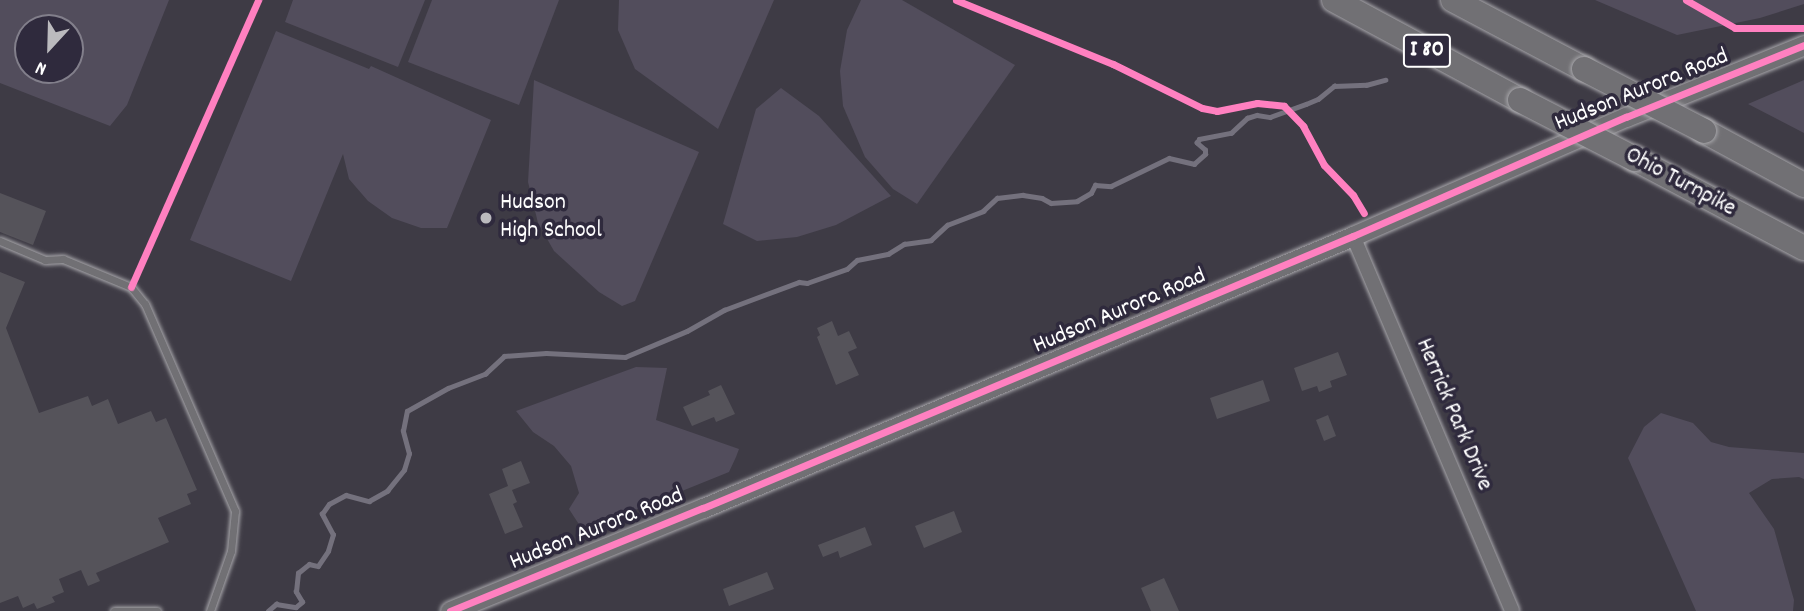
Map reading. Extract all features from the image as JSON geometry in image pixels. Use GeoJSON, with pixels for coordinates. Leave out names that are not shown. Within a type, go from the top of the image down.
{"type":"FeatureCollection","features":[{"type":"Feature","properties":{"kind":"highway","name":"Ohio Turnpike"},"geometry":{"type":"LineString","coordinates":[[1334,0],[1804,248]]}},
{"type":"Feature","properties":{"kind":"highway","name":"I 80"},"geometry":{"type":"LineString","coordinates":[[1452,0],[1804,185]]}},
{"type":"Feature","properties":{"kind":"street","name":"Hudson Aurora Road"},"geometry":{"type":"LineString","coordinates":[[450,611],[1353,236],[1614,122],[1804,45]]}},
{"type":"Feature","properties":{"kind":"street","name":"Herrick Park Drive"},"geometry":{"type":"LineString","coordinates":[[1353,236],[1512,611]]}},
{"type":"Feature","properties":{"kind":"lane"},"geometry":{"type":"LineString","coordinates":[[0,241],[45,260],[63,259],[131,287],[145,304],[235,510],[232,551],[210,611]]}},
{"type":"Feature","properties":{"kind":"lane"},"geometry":{"type":"LineString","coordinates":[[114,611],[157,611]]}},
{"type":"Feature","properties":{"kind":"shaded area"},"geometry":{"type":"Polygon","coordinates":[[[0,0],[169,0],[127,105],[110,126],[0,83],[0,0]]]}},
{"type":"Feature","properties":{"kind":"shaded area"},"geometry":{"type":"Polygon","coordinates":[[[293,0],[425,0],[398,67],[285,22],[293,0]]]}},
{"type":"Feature","properties":{"kind":"shaded area"},"geometry":{"type":"Polygon","coordinates":[[[432,0],[559,0],[519,105],[408,62],[432,0]]]}},
{"type":"Feature","properties":{"kind":"shaded area"},"geometry":{"type":"Polygon","coordinates":[[[619,0],[774,0],[718,129],[635,69],[618,30],[619,0]]]}},
{"type":"Feature","properties":{"kind":"shaded area"},"geometry":{"type":"Polygon","coordinates":[[[861,0],[902,0],[1015,65],[917,204],[893,189],[865,157],[843,106],[840,71],[847,30],[861,0]]]}},
{"type":"Feature","properties":{"kind":"shaded area"},"geometry":{"type":"Polygon","coordinates":[[[1595,0],[1804,0],[1804,4],[1760,18],[1677,35],[1595,0]]]}},
{"type":"Feature","properties":{"kind":"shaded area"},"geometry":{"type":"Polygon","coordinates":[[[276,31],[369,69],[371,66],[491,120],[447,228],[421,228],[392,218],[368,201],[349,179],[343,154],[291,281],[190,240],[276,31]]]}},
{"type":"Feature","properties":{"kind":"shaded area"},"geometry":{"type":"Polygon","coordinates":[[[534,80],[699,152],[635,301],[622,306],[599,292],[554,251],[538,223],[528,182],[534,80]]]}},
{"type":"Feature","properties":{"kind":"shaded area"},"geometry":{"type":"Polygon","coordinates":[[[1804,80],[1804,133],[1748,104],[1804,80]]]}},
{"type":"Feature","properties":{"kind":"shaded area"},"geometry":{"type":"Polygon","coordinates":[[[781,88],[819,116],[891,196],[836,225],[797,237],[757,241],[723,224],[756,109],[781,88]]]}},
{"type":"Feature","properties":{"kind":"shaded area"},"geometry":{"type":"Polygon","coordinates":[[[636,367],[667,368],[656,420],[739,449],[729,472],[593,527],[580,526],[569,509],[579,493],[571,466],[554,446],[533,432],[516,411],[636,367]]]}},
{"type":"Feature","properties":{"kind":"shaded area"},"geometry":{"type":"Polygon","coordinates":[[[1661,413],[1693,423],[1711,442],[1729,447],[1804,453],[1804,479],[1772,479],[1749,493],[1774,529],[1794,600],[1793,611],[1696,611],[1628,458],[1644,427],[1661,413]]]}},
{"type":"Feature","properties":{"kind":"building"},"geometry":{"type":"Polygon","coordinates":[[[0,193],[46,211],[33,245],[0,232],[0,193]]]}},
{"type":"Feature","properties":{"kind":"building"},"geometry":{"type":"Polygon","coordinates":[[[0,272],[25,282],[6,328],[39,413],[88,396],[92,406],[108,399],[118,424],[151,411],[156,422],[166,418],[197,490],[187,494],[191,504],[158,518],[169,542],[96,573],[100,581],[88,586],[81,570],[59,579],[64,592],[52,597],[55,602],[37,609],[34,603],[23,608],[18,596],[0,603],[0,272]]]}},
{"type":"Feature","properties":{"kind":"building"},"geometry":{"type":"Polygon","coordinates":[[[832,321],[838,336],[849,331],[857,348],[848,352],[859,375],[836,385],[817,337],[820,335],[817,328],[832,321]]]}},
{"type":"Feature","properties":{"kind":"building"},"geometry":{"type":"Polygon","coordinates":[[[1338,352],[1347,375],[1330,381],[1332,387],[1319,392],[1317,386],[1302,391],[1294,368],[1338,352]]]}},
{"type":"Feature","properties":{"kind":"building"},"geometry":{"type":"Polygon","coordinates":[[[1263,380],[1270,401],[1217,419],[1210,398],[1263,380]]]}},
{"type":"Feature","properties":{"kind":"building"},"geometry":{"type":"Polygon","coordinates":[[[721,385],[735,414],[716,422],[714,417],[692,426],[683,407],[710,395],[708,391],[721,385]]]}},
{"type":"Feature","properties":{"kind":"building"},"geometry":{"type":"Polygon","coordinates":[[[1328,415],[1336,436],[1324,441],[1316,420],[1328,415]]]}},
{"type":"Feature","properties":{"kind":"building"},"geometry":{"type":"Polygon","coordinates":[[[521,461],[530,483],[512,490],[517,502],[513,504],[523,527],[505,534],[489,494],[508,486],[502,469],[521,461]]]}},
{"type":"Feature","properties":{"kind":"building"},"geometry":{"type":"Polygon","coordinates":[[[954,511],[962,532],[924,548],[915,526],[954,511]]]}},
{"type":"Feature","properties":{"kind":"building"},"geometry":{"type":"Polygon","coordinates":[[[865,527],[872,545],[840,558],[838,551],[823,557],[818,545],[865,527]]]}},
{"type":"Feature","properties":{"kind":"building"},"geometry":{"type":"Polygon","coordinates":[[[767,572],[774,589],[729,606],[723,589],[767,572]]]}},
{"type":"Feature","properties":{"kind":"building"},"geometry":{"type":"Polygon","coordinates":[[[1164,578],[1179,611],[1151,611],[1141,588],[1164,578]]]}},
{"type":"Feature","properties":{"kind":"waterway"},"geometry":{"type":"LineString","coordinates":[[268,611],[276,604],[296,607],[302,602],[296,592],[298,573],[309,564],[318,566],[328,551],[333,535],[322,514],[329,504],[346,495],[369,501],[387,491],[404,470],[409,454],[403,431],[407,411],[448,388],[485,374],[504,356],[546,353],[625,357],[687,331],[724,310],[799,282],[807,283],[847,269],[857,260],[888,254],[904,244],[931,240],[947,225],[983,211],[997,198],[1023,195],[1042,198],[1051,203],[1077,201],[1091,193],[1095,185],[1111,186],[1169,158],[1194,164],[1205,154],[1205,150],[1197,143],[1199,139],[1231,133],[1247,118],[1257,115],[1270,117],[1306,104],[1318,99],[1334,86],[1366,85],[1385,80]]}},
{"type":"Feature","properties":{"kind":"cycle path"},"geometry":{"type":"LineString","coordinates":[[131,287],[258,0]]}},
{"type":"Feature","properties":{"kind":"cycle path"},"geometry":{"type":"LineString","coordinates":[[956,0],[1113,64],[1202,108],[1217,111],[1257,103],[1284,106],[1303,126],[1324,165],[1353,195],[1364,213]]}},
{"type":"Feature","properties":{"kind":"cycle path"},"geometry":{"type":"LineString","coordinates":[[1686,0],[1735,28],[1804,28]]}},
{"type":"Feature","properties":{"kind":"cycle path"},"geometry":{"type":"LineString","coordinates":[[450,611],[703,508],[1353,236],[1626,117],[1804,45]]}},
{"type":"Feature","properties":{"kind":"place","name":"Hudson High School"},"geometry":{"type":"Point","coordinates":[486,218]}}]}
